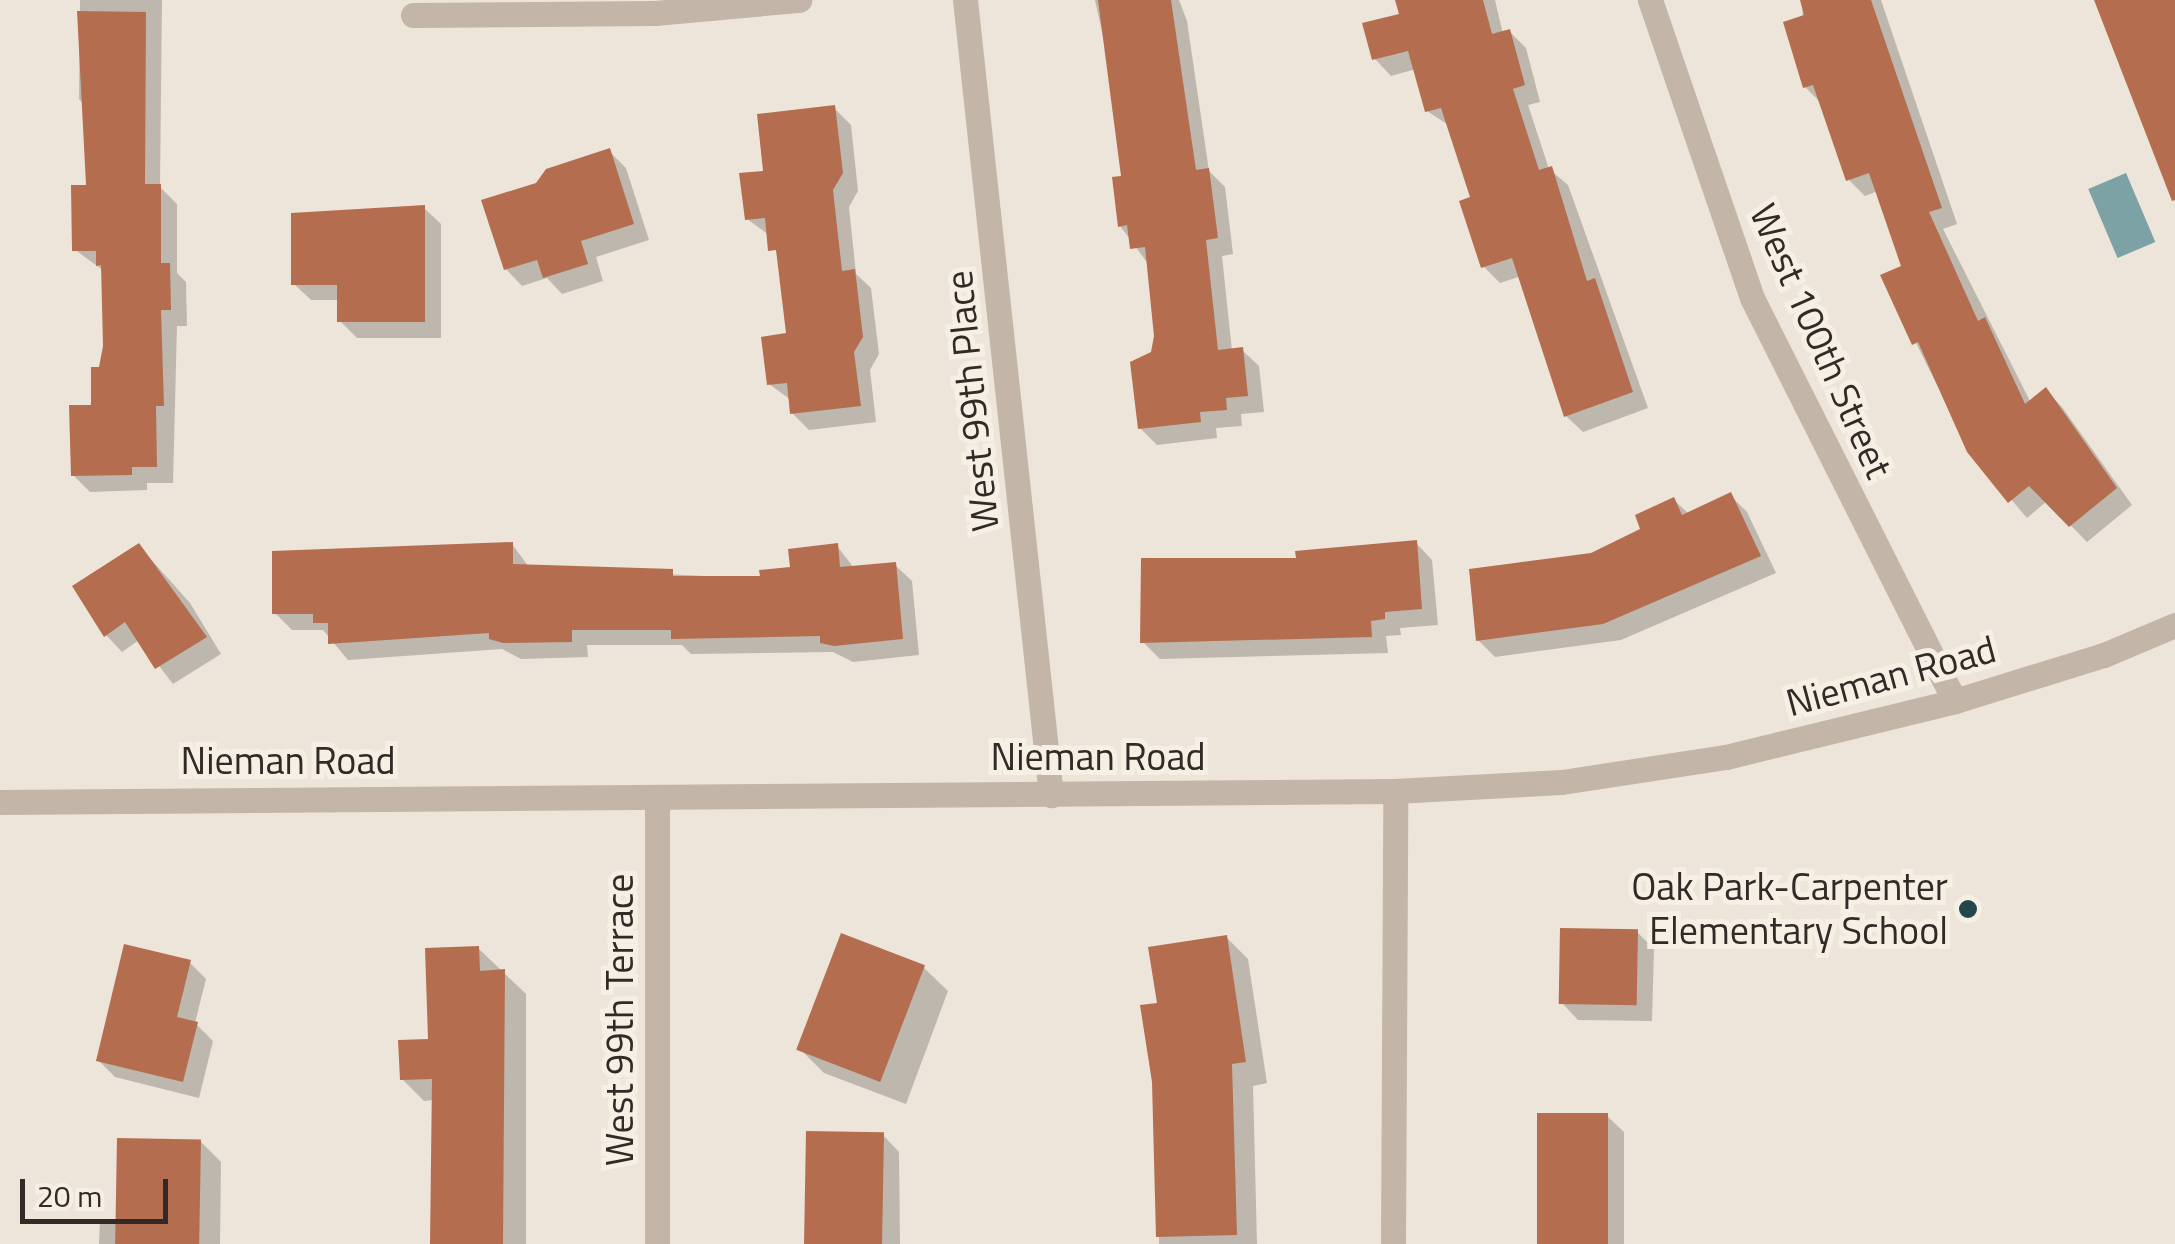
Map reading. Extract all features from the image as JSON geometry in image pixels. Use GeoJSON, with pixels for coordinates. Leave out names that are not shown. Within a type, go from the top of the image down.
{"type":"FeatureCollection","features":[{"type":"Feature","properties":{"kind":"street"},"geometry":{"type":"LineString","coordinates":[[413,16],[655,13],[800,0]]}},
{"type":"Feature","properties":{"kind":"street","name":"West 99th Place"},"geometry":{"type":"LineString","coordinates":[[965,0],[1052,795]]}},
{"type":"Feature","properties":{"kind":"street","name":"West 100th Street"},"geometry":{"type":"LineString","coordinates":[[1650,0],[1752,298],[1955,701]]}},
{"type":"Feature","properties":{"kind":"street","name":"Nieman Road"},"geometry":{"type":"LineString","coordinates":[[0,802],[1394,792],[1562,782],[1726,757],[1955,701],[2104,654],[2175,624]]}},
{"type":"Feature","properties":{"kind":"street"},"geometry":{"type":"LineString","coordinates":[[1393,1244],[1394,792]]}},
{"type":"Feature","properties":{"kind":"street","name":"West 99th Terrace"},"geometry":{"type":"LineString","coordinates":[[657,1244],[658,796]]}},
{"type":"Feature","properties":{"kind":"water"},"geometry":{"type":"Polygon","coordinates":[[[2126,173],[2155,242],[2118,258],[2088,189],[2126,173]]]}},
{"type":"Feature","properties":{"kind":"building"},"geometry":{"type":"Polygon","coordinates":[[[1098,0],[1171,0],[1196,170],[1209,168],[1218,238],[1206,240],[1218,350],[1243,347],[1248,396],[1226,398],[1227,410],[1200,412],[1201,422],[1138,429],[1130,362],[1151,352],[1154,336],[1145,247],[1130,249],[1127,225],[1118,227],[1112,177],[1121,176],[1098,0]]]}},
{"type":"Feature","properties":{"kind":"building"},"geometry":{"type":"Polygon","coordinates":[[[1395,0],[1483,0],[1492,34],[1510,29],[1525,85],[1513,89],[1539,170],[1552,166],[1587,281],[1595,278],[1633,392],[1564,417],[1512,258],[1481,268],[1459,201],[1470,197],[1441,108],[1425,112],[1408,51],[1372,60],[1362,23],[1399,14],[1395,0]]]}},
{"type":"Feature","properties":{"kind":"building"},"geometry":{"type":"Polygon","coordinates":[[[1800,0],[1871,0],[1942,208],[1929,212],[1978,321],[1985,317],[2025,404],[2046,387],[2117,488],[2069,527],[2029,486],[2008,503],[1967,452],[1918,342],[1912,345],[1880,275],[1901,266],[1869,173],[1846,181],[1813,85],[1803,88],[1783,22],[1804,15],[1800,0]]]}},
{"type":"Feature","properties":{"kind":"building"},"geometry":{"type":"Polygon","coordinates":[[[2094,0],[2175,0],[2175,200],[2172,201],[2094,0]]]}},
{"type":"Feature","properties":{"kind":"building"},"geometry":{"type":"Polygon","coordinates":[[[77,11],[146,12],[145,184],[161,184],[161,263],[170,263],[171,310],[161,310],[164,406],[156,406],[157,467],[132,467],[132,475],[71,476],[69,405],[91,405],[91,367],[99,367],[103,346],[101,265],[96,266],[96,251],[72,251],[71,185],[86,185],[77,11]]]}},
{"type":"Feature","properties":{"kind":"building"},"geometry":{"type":"Polygon","coordinates":[[[835,105],[843,173],[833,190],[842,271],[855,269],[863,337],[854,352],[861,406],[790,414],[787,383],[767,385],[761,337],[786,333],[776,250],[768,251],[765,218],[745,220],[739,173],[763,171],[757,114],[835,105]]]}},
{"type":"Feature","properties":{"kind":"building"},"geometry":{"type":"Polygon","coordinates":[[[610,148],[634,224],[581,241],[588,264],[543,278],[537,260],[504,270],[481,200],[536,183],[546,169],[610,148]]]}},
{"type":"Feature","properties":{"kind":"building"},"geometry":{"type":"Polygon","coordinates":[[[425,205],[425,322],[337,322],[337,285],[291,285],[291,213],[425,205]]]}},
{"type":"Feature","properties":{"kind":"building"},"geometry":{"type":"Polygon","coordinates":[[[1731,492],[1761,556],[1603,624],[1476,641],[1469,569],[1591,553],[1640,529],[1635,515],[1674,497],[1682,515],[1731,492]]]}},
{"type":"Feature","properties":{"kind":"building"},"geometry":{"type":"Polygon","coordinates":[[[1417,540],[1422,609],[1385,612],[1385,619],[1371,621],[1372,637],[1140,643],[1141,558],[1296,558],[1295,551],[1417,540]]]}},
{"type":"Feature","properties":{"kind":"building"},"geometry":{"type":"Polygon","coordinates":[[[513,542],[513,564],[673,569],[673,576],[760,576],[759,570],[790,567],[788,549],[838,543],[840,567],[896,562],[903,639],[834,646],[820,643],[820,636],[671,639],[671,630],[572,630],[572,642],[503,643],[489,639],[489,633],[328,644],[328,623],[313,623],[313,614],[272,614],[272,551],[513,542]]]}},
{"type":"Feature","properties":{"kind":"building"},"geometry":{"type":"Polygon","coordinates":[[[139,543],[207,637],[155,669],[125,622],[104,637],[72,586],[139,543]]]}},
{"type":"Feature","properties":{"kind":"building"},"geometry":{"type":"Polygon","coordinates":[[[1560,928],[1638,929],[1637,1005],[1559,1004],[1560,928]]]}},
{"type":"Feature","properties":{"kind":"building"},"geometry":{"type":"Polygon","coordinates":[[[841,933],[925,965],[880,1082],[796,1050],[841,933]]]}},
{"type":"Feature","properties":{"kind":"building"},"geometry":{"type":"Polygon","coordinates":[[[1227,935],[1246,1062],[1232,1064],[1237,1235],[1156,1237],[1152,1082],[1140,1005],[1157,1003],[1148,947],[1227,935]]]}},
{"type":"Feature","properties":{"kind":"building"},"geometry":{"type":"Polygon","coordinates":[[[124,944],[191,960],[177,1017],[198,1022],[183,1082],[96,1061],[124,944]]]}},
{"type":"Feature","properties":{"kind":"building"},"geometry":{"type":"Polygon","coordinates":[[[479,946],[480,971],[505,969],[503,1244],[430,1244],[432,1079],[400,1080],[398,1040],[428,1039],[425,948],[479,946]]]}},
{"type":"Feature","properties":{"kind":"building"},"geometry":{"type":"Polygon","coordinates":[[[1537,1113],[1608,1113],[1608,1244],[1537,1244],[1537,1113]]]}},
{"type":"Feature","properties":{"kind":"building"},"geometry":{"type":"Polygon","coordinates":[[[806,1131],[884,1132],[882,1244],[804,1244],[806,1131]]]}},
{"type":"Feature","properties":{"kind":"building"},"geometry":{"type":"Polygon","coordinates":[[[117,1138],[201,1139],[199,1244],[115,1244],[117,1138]]]}},
{"type":"Feature","properties":{"kind":"place","name":"Oak Park-Carpenter Elementary School"},"geometry":{"type":"Point","coordinates":[1968,909]}}]}
